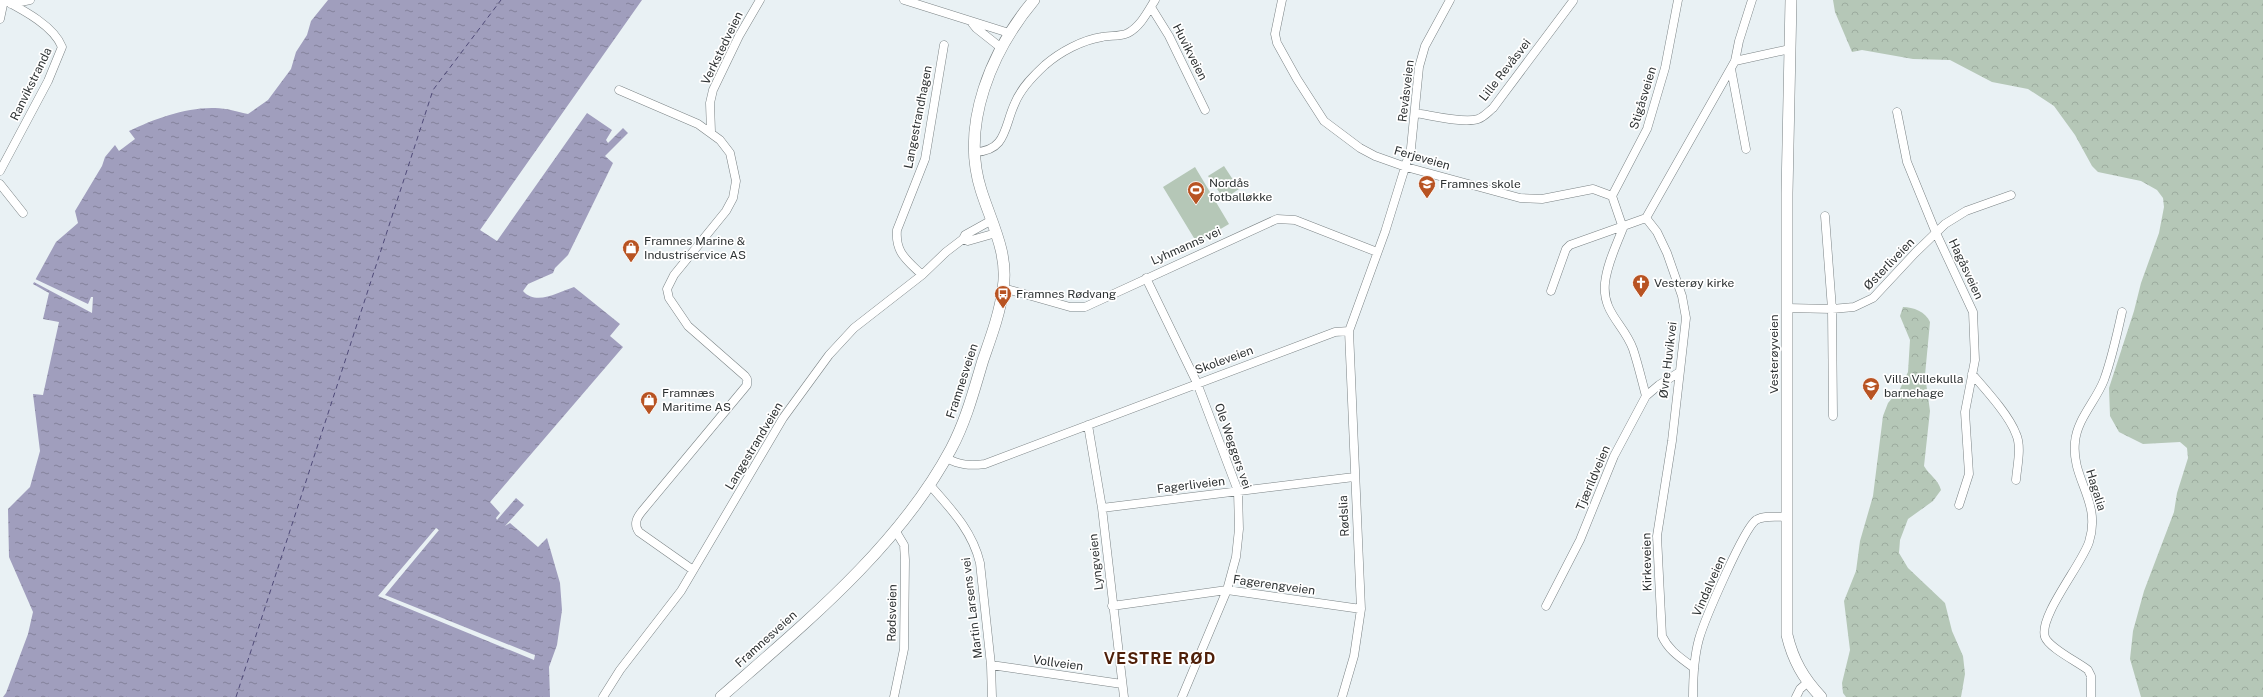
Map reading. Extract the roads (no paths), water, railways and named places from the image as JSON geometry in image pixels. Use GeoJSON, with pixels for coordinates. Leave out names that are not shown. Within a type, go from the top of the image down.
{"type":"FeatureCollection","features":[{"type":"Feature","properties":{"kind":"main road","name":"Framnesveien"},"geometry":{"type":"LineString","coordinates":[[720,697],[852,578],[895,530],[929,484],[956,440],[972,398],[1004,288],[1004,268],[996,233],[978,179],[975,152],[979,108],[986,82],[1000,48],[1009,33],[1034,0]]}},
{"type":"Feature","properties":{"kind":"main road","name":"Vesterøyveien"},"geometry":{"type":"LineString","coordinates":[[1791,0],[1787,193],[1787,635],[1793,658],[1808,682],[1821,697]]}},
{"type":"Feature","properties":{"kind":"street"},"geometry":{"type":"LineString","coordinates":[[0,19],[6,1],[30,0]]}},
{"type":"Feature","properties":{"kind":"street","name":"Verkstedveien"},"geometry":{"type":"LineString","coordinates":[[711,132],[710,103],[713,90],[739,36],[760,0]]}},
{"type":"Feature","properties":{"kind":"street"},"geometry":{"type":"LineString","coordinates":[[904,0],[972,23],[982,24],[1009,33]]}},
{"type":"Feature","properties":{"kind":"street","name":"Ferjeveien"},"geometry":{"type":"LineString","coordinates":[[1282,0],[1275,34],[1277,43],[1324,121],[1360,148],[1375,156],[1406,167],[1520,198],[1542,199],[1593,189],[1612,196]]}},
{"type":"Feature","properties":{"kind":"street","name":"Revåsveien"},"geometry":{"type":"LineString","coordinates":[[1406,167],[1411,148],[1419,67],[1425,46],[1450,0]]}},
{"type":"Feature","properties":{"kind":"street","name":"Stigåsveien"},"geometry":{"type":"LineString","coordinates":[[1612,196],[1626,174],[1647,129],[1665,68],[1678,0]]}},
{"type":"Feature","properties":{"kind":"street"},"geometry":{"type":"LineString","coordinates":[[1551,291],[1566,249],[1570,245],[1623,228],[1646,218],[1735,61],[1739,41],[1752,0]]}},
{"type":"Feature","properties":{"kind":"street","name":"Ranvikstranda"},"geometry":{"type":"LineString","coordinates":[[0,171],[48,81],[62,47],[60,40],[50,30],[6,1]]}},
{"type":"Feature","properties":{"kind":"street","name":"Lille Revåsvei"},"geometry":{"type":"LineString","coordinates":[[1415,113],[1466,120],[1476,120],[1484,115],[1493,108],[1573,1]]}},
{"type":"Feature","properties":{"kind":"street","name":"Huvikveien"},"geometry":{"type":"LineString","coordinates":[[1153,3],[1205,110]]}},
{"type":"Feature","properties":{"kind":"street","name":"Huvikveien"},"geometry":{"type":"LineString","coordinates":[[975,152],[989,150],[998,144],[1015,102],[1026,84],[1046,64],[1066,50],[1090,39],[1129,32],[1140,23],[1153,3]]}},
{"type":"Feature","properties":{"kind":"street"},"geometry":{"type":"LineString","coordinates":[[972,23],[1000,48]]}},
{"type":"Feature","properties":{"kind":"street","name":"Langestrandhagen"},"geometry":{"type":"LineString","coordinates":[[922,275],[902,254],[896,242],[897,230],[925,159],[944,45]]}},
{"type":"Feature","properties":{"kind":"street"},"geometry":{"type":"LineString","coordinates":[[1735,61],[1790,49]]}},
{"type":"Feature","properties":{"kind":"street"},"geometry":{"type":"LineString","coordinates":[[1731,69],[1746,148]]}},
{"type":"Feature","properties":{"kind":"street"},"geometry":{"type":"LineString","coordinates":[[619,90],[692,121],[711,132],[726,146],[734,164],[736,181],[733,198],[726,211],[674,275],[667,289],[668,298],[688,326],[745,376],[747,379],[746,385],[637,517],[636,527],[639,532],[693,570]]}},
{"type":"Feature","properties":{"kind":"street"},"geometry":{"type":"LineString","coordinates":[[1897,112],[1907,162],[1936,233]]}},
{"type":"Feature","properties":{"kind":"street"},"geometry":{"type":"LineString","coordinates":[[1349,331],[1406,167]]}},
{"type":"Feature","properties":{"kind":"street"},"geometry":{"type":"LineString","coordinates":[[0,184],[23,213]]}},
{"type":"Feature","properties":{"kind":"street","name":"Østerliveien"},"geometry":{"type":"LineString","coordinates":[[1788,308],[1832,310],[1854,307],[1873,298],[1945,224],[1966,211],[2011,195]]}},
{"type":"Feature","properties":{"kind":"street"},"geometry":{"type":"LineString","coordinates":[[1612,196],[1623,228]]}},
{"type":"Feature","properties":{"kind":"street"},"geometry":{"type":"LineString","coordinates":[[1825,216],[1832,310],[1833,416]]}},
{"type":"Feature","properties":{"kind":"street","name":"Øvre Huvikvei"},"geometry":{"type":"LineString","coordinates":[[1646,218],[1657,232],[1667,253],[1682,296],[1686,318],[1685,335],[1678,373],[1672,441]]}},
{"type":"Feature","properties":{"kind":"street","name":"Lyhmanns vei"},"geometry":{"type":"LineString","coordinates":[[1004,288],[1070,308],[1085,307],[1277,219],[1295,220],[1377,252]]}},
{"type":"Feature","properties":{"kind":"street","name":"Langestrandveien"},"geometry":{"type":"LineString","coordinates":[[603,697],[620,670],[681,591],[767,443],[806,384],[845,337],[922,275],[946,252],[963,239],[965,235],[992,220]]}},
{"type":"Feature","properties":{"kind":"street","name":"Øvre Huvikvei"},"geometry":{"type":"LineString","coordinates":[[1623,228],[1607,270],[1604,285],[1611,315],[1624,329],[1633,349],[1646,396]]}},
{"type":"Feature","properties":{"kind":"street"},"geometry":{"type":"LineString","coordinates":[[963,239],[968,241],[996,233]]}},
{"type":"Feature","properties":{"kind":"street","name":"Hagåsveien"},"geometry":{"type":"LineString","coordinates":[[1936,233],[1973,312],[1974,360],[1965,412],[1968,474],[1959,505]]}},
{"type":"Feature","properties":{"kind":"street","name":"Ole Weggers vei"},"geometry":{"type":"LineString","coordinates":[[1146,278],[1197,383],[1238,491],[1239,529],[1236,558],[1227,590],[1183,697]]}},
{"type":"Feature","properties":{"kind":"street","name":"Hagalia"},"geometry":{"type":"LineString","coordinates":[[2091,697],[2091,676],[2088,670],[2050,644],[2045,637],[2044,627],[2053,606],[2087,548],[2091,536],[2093,510],[2077,466],[2075,440],[2082,419],[2104,379],[2122,312]]}},
{"type":"Feature","properties":{"kind":"street","name":"Skoleveien"},"geometry":{"type":"LineString","coordinates":[[946,458],[959,464],[969,466],[985,464],[1334,332],[1349,331]]}},
{"type":"Feature","properties":{"kind":"street","name":"Rødslia"},"geometry":{"type":"LineString","coordinates":[[1342,697],[1354,656],[1361,609],[1354,477],[1349,331]]}},
{"type":"Feature","properties":{"kind":"street","name":"Tjærildveien"},"geometry":{"type":"LineString","coordinates":[[1546,606],[1580,540],[1614,456],[1646,396],[1678,373]]}},
{"type":"Feature","properties":{"kind":"street"},"geometry":{"type":"LineString","coordinates":[[1972,374],[1989,394],[2017,434],[2019,448],[2016,480]]}},
{"type":"Feature","properties":{"kind":"street","name":"Lyngveien"},"geometry":{"type":"LineString","coordinates":[[1088,425],[1102,508],[1112,606],[1124,697]]}},
{"type":"Feature","properties":{"kind":"street","name":"Kirkeveien"},"geometry":{"type":"LineString","coordinates":[[1672,441],[1657,536],[1662,636],[1666,646],[1694,668]]}},
{"type":"Feature","properties":{"kind":"street","name":"Fagerliveien"},"geometry":{"type":"LineString","coordinates":[[1102,508],[1354,477]]}},
{"type":"Feature","properties":{"kind":"street","name":"Martin Larsens vei"},"geometry":{"type":"LineString","coordinates":[[929,484],[958,516],[976,548],[980,562],[991,665],[992,697]]}},
{"type":"Feature","properties":{"kind":"street","name":"Vindalveien"},"geometry":{"type":"LineString","coordinates":[[1693,697],[1694,668],[1699,639],[1710,610],[1750,527],[1757,520],[1763,518],[1787,517]]}},
{"type":"Feature","properties":{"kind":"street","name":"Rødsveien"},"geometry":{"type":"LineString","coordinates":[[894,697],[904,649],[905,560],[904,545],[895,530]]}},
{"type":"Feature","properties":{"kind":"street","name":"Fagerengveien"},"geometry":{"type":"LineString","coordinates":[[1112,606],[1227,590],[1361,609]]}},
{"type":"Feature","properties":{"kind":"street","name":"Vollveien"},"geometry":{"type":"LineString","coordinates":[[991,665],[1122,684]]}},
{"type":"Feature","properties":{"kind":"street"},"geometry":{"type":"LineString","coordinates":[[1796,697],[1800,689],[1808,682]]}},
{"type":"Feature","properties":{"kind":"water"},"geometry":{"type":"Polygon","coordinates":[[[328,0],[642,0],[480,230],[497,241],[587,113],[612,130],[606,140],[608,143],[623,128],[628,133],[605,156],[613,163],[568,255],[555,268],[553,273],[528,284],[523,291],[528,295],[541,298],[574,287],[620,324],[610,336],[623,347],[490,502],[500,513],[496,518],[497,520],[516,498],[524,505],[505,526],[510,523],[538,547],[547,538],[560,583],[562,610],[557,645],[549,667],[550,697],[3,697],[6,693],[28,634],[33,612],[9,557],[8,509],[30,487],[40,451],[33,394],[43,395],[59,322],[43,319],[49,293],[33,284],[56,242],[78,223],[75,211],[102,166],[105,157],[115,145],[119,151],[135,139],[129,131],[160,118],[193,109],[219,108],[248,114],[268,100],[291,69],[296,52],[307,35],[311,21],[328,0]]]}},
{"type":"Feature","properties":{"kind":"place","name":"Framnes skole"},"geometry":{"type":"Point","coordinates":[1427,199]}},
{"type":"Feature","properties":{"kind":"place","name":"Nordås fotballøkke"},"geometry":{"type":"Point","coordinates":[1196,205]}},
{"type":"Feature","properties":{"kind":"place","name":"Framnes Marine & Industriservice AS"},"geometry":{"type":"Point","coordinates":[631,263]}},
{"type":"Feature","properties":{"kind":"place","name":"Vesterøy kirke"},"geometry":{"type":"Point","coordinates":[1641,298]}},
{"type":"Feature","properties":{"kind":"place","name":"Framnes Rødvang"},"geometry":{"type":"Point","coordinates":[1003,309]}},
{"type":"Feature","properties":{"kind":"place","name":"Villa Villekulla barnehage"},"geometry":{"type":"Point","coordinates":[1871,401]}},
{"type":"Feature","properties":{"kind":"place","name":"Framnæs Maritime AS"},"geometry":{"type":"Point","coordinates":[649,415]}},
{"type":"Feature","properties":{"kind":"district","name":"VESTRE RØD"},"geometry":{"type":"Point","coordinates":[1160,658]}}]}
